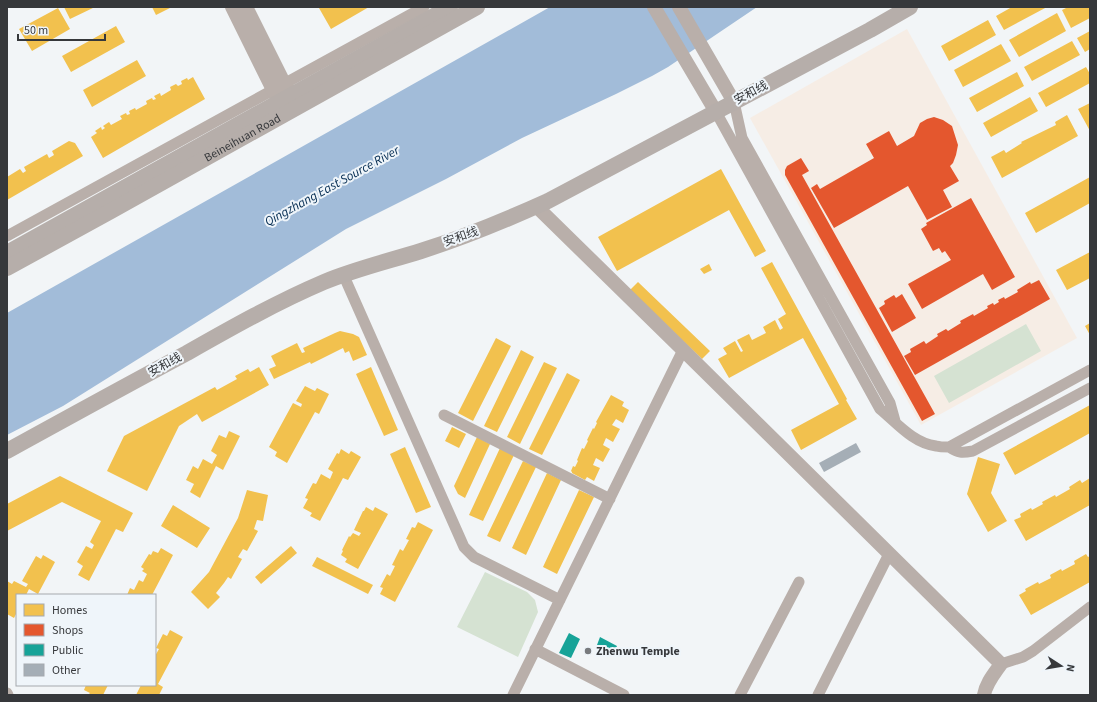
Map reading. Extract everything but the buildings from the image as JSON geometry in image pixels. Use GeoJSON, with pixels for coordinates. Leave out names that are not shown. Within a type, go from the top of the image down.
{"type":"FeatureCollection","features":[{"type":"Feature","properties":{"kind":"main road","name":"Beineihuan Road"},"geometry":{"type":"LineString","coordinates":[[7,253],[450,7]]}},
{"type":"Feature","properties":{"kind":"main road","name":"Beineihuan Road"},"geometry":{"type":"LineString","coordinates":[[7,268],[285,99],[477,7]]}},
{"type":"Feature","properties":{"kind":"main road","name":"安和线"},"geometry":{"type":"LineString","coordinates":[[7,451],[232,328],[323,282],[343,274],[422,251],[470,235],[536,206],[716,112],[910,7]]}},
{"type":"Feature","properties":{"kind":"street"},"geometry":{"type":"LineString","coordinates":[[232,7],[285,99]]}},
{"type":"Feature","properties":{"kind":"street"},"geometry":{"type":"LineString","coordinates":[[246,7],[285,99]]}},
{"type":"Feature","properties":{"kind":"street"},"geometry":{"type":"LineString","coordinates":[[7,236],[285,99],[424,7]]}},
{"type":"Feature","properties":{"kind":"street"},"geometry":{"type":"LineString","coordinates":[[654,7],[716,112],[880,408],[907,433],[920,441],[935,446],[949,447],[956,452],[973,450],[1090,388]]}},
{"type":"Feature","properties":{"kind":"street"},"geometry":{"type":"LineString","coordinates":[[679,7],[734,102],[742,138],[890,403],[895,422]]}},
{"type":"Feature","properties":{"kind":"street"},"geometry":{"type":"LineString","coordinates":[[536,206],[1001,664]]}},
{"type":"Feature","properties":{"kind":"street"},"geometry":{"type":"LineString","coordinates":[[343,274],[464,547],[474,557],[560,600]]}},
{"type":"Feature","properties":{"kind":"street"},"geometry":{"type":"LineString","coordinates":[[513,695],[683,350]]}},
{"type":"Feature","properties":{"kind":"street"},"geometry":{"type":"LineString","coordinates":[[949,447],[1090,370]]}},
{"type":"Feature","properties":{"kind":"street"},"geometry":{"type":"LineString","coordinates":[[444,415],[610,498]]}},
{"type":"Feature","properties":{"kind":"street"},"geometry":{"type":"LineString","coordinates":[[818,695],[889,554]]}},
{"type":"Feature","properties":{"kind":"street"},"geometry":{"type":"LineString","coordinates":[[740,695],[799,582]]}},
{"type":"Feature","properties":{"kind":"street"},"geometry":{"type":"LineString","coordinates":[[984,695],[986,687],[1001,664],[1033,651],[1090,607]]}},
{"type":"Feature","properties":{"kind":"street"},"geometry":{"type":"LineString","coordinates":[[535,649],[624,695]]}},
{"type":"Feature","properties":{"kind":"shaded area"},"geometry":{"type":"Polygon","coordinates":[[[907,29],[1077,338],[921,425],[750,118],[907,29]]]}},
{"type":"Feature","properties":{"kind":"green space"},"geometry":{"type":"Polygon","coordinates":[[[1026,324],[1041,351],[949,403],[934,376],[1026,324]]]}},
{"type":"Feature","properties":{"kind":"green space"},"geometry":{"type":"Polygon","coordinates":[[[485,572],[527,592],[535,600],[538,612],[518,657],[457,627],[485,572]]]}},
{"type":"Feature","properties":{"kind":"water","name":"Qingzhang East Source River"},"geometry":{"type":"Polygon","coordinates":[[[550,7],[757,7],[668,67],[652,76],[522,138],[446,179],[346,229],[63,406],[7,435],[7,313],[550,7]]]}},
{"type":"Feature","properties":{"kind":"place","name":"Zhenwu Temple"},"geometry":{"type":"Point","coordinates":[588,651]}}]}
